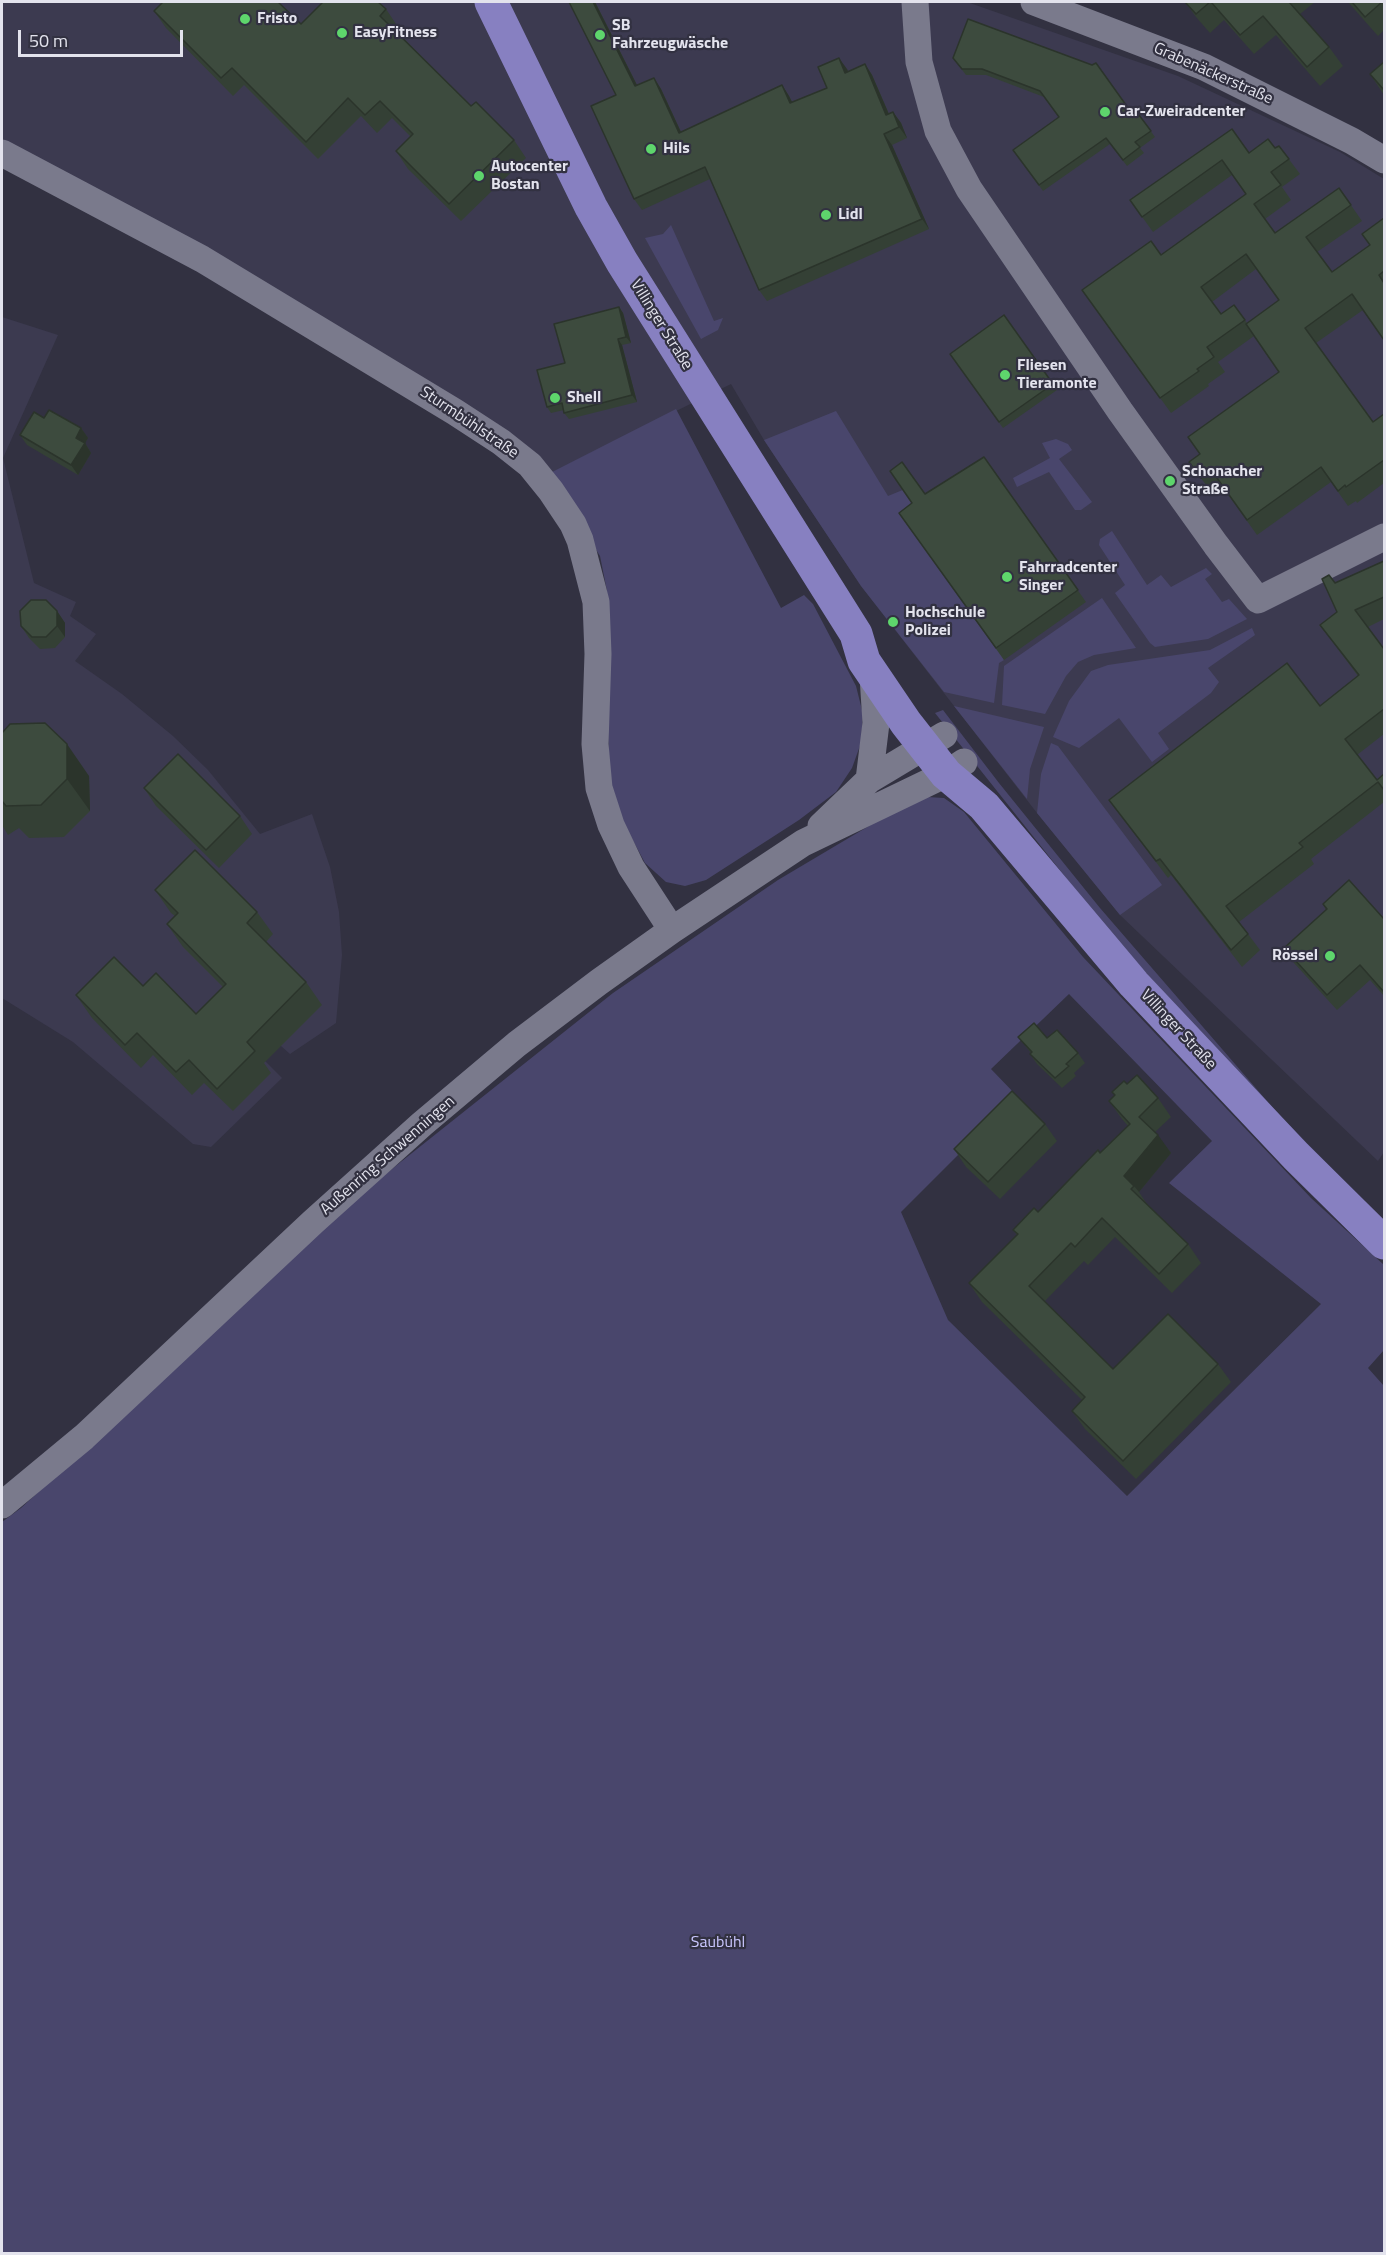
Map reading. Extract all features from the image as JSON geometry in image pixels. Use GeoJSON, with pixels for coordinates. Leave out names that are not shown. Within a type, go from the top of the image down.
{"type":"FeatureCollection","features":[{"type":"Feature","properties":{"kind":"main road","name":"Villinger Straße"},"geometry":{"type":"LineString","coordinates":[[491,2],[591,207],[622,262],[856,634],[864,662],[873,676],[934,741],[984,806],[1134,984],[1296,1156],[1384,1243]]}},
{"type":"Feature","properties":{"kind":"main road","name":"Villinger Straße"},"geometry":{"type":"LineString","coordinates":[[856,634],[879,650],[934,741]]}},
{"type":"Feature","properties":{"kind":"street"},"geometry":{"type":"LineString","coordinates":[[915,2],[919,62],[938,131],[969,189],[1120,411],[1258,600],[1384,537]]}},
{"type":"Feature","properties":{"kind":"street","name":"Grabenäckerstraße"},"geometry":{"type":"LineString","coordinates":[[1034,2],[1204,67],[1342,136],[1384,160]]}},
{"type":"Feature","properties":{"kind":"street","name":"Sturmbühlstraße"},"geometry":{"type":"LineString","coordinates":[[2,153],[202,259],[455,412],[501,442],[530,465],[573,524],[580,540],[596,602],[598,654],[595,744],[599,788],[611,825],[631,867],[672,930]]}},
{"type":"Feature","properties":{"kind":"street"},"geometry":{"type":"LineString","coordinates":[[869,780],[876,723],[873,676]]}},
{"type":"Feature","properties":{"kind":"street","name":"Außenring Schwenningen"},"geometry":{"type":"LineString","coordinates":[[803,843],[869,780],[934,741]]}},
{"type":"Feature","properties":{"kind":"street","name":"Außenring Schwenningen"},"geometry":{"type":"LineString","coordinates":[[2,1505],[84,1437],[313,1222],[422,1124],[517,1044],[672,930],[803,843],[955,768]]}},
{"type":"Feature","properties":{"kind":"shaded area"},"geometry":{"type":"Polygon","coordinates":[[[2,2],[967,2],[1178,76],[1340,152],[1384,179],[1384,1152],[1378,1161],[1120,915],[1037,813],[861,586],[764,440],[731,384],[548,474],[328,341],[2,167],[2,2]]]}},
{"type":"Feature","properties":{"kind":"shaded area"},"geometry":{"type":"Polygon","coordinates":[[[2,317],[58,335],[3,458],[34,583],[76,602],[70,616],[96,634],[75,661],[122,694],[173,736],[208,770],[260,834],[312,814],[330,867],[339,912],[342,955],[336,1023],[290,1054],[281,1046],[253,1049],[282,1078],[211,1147],[193,1144],[73,1042],[2,998],[2,317]]]}},
{"type":"Feature","properties":{"kind":"green space"},"geometry":{"type":"Polygon","coordinates":[[[671,225],[714,321],[723,318],[718,330],[701,339],[645,238],[663,234],[671,225]]]}},
{"type":"Feature","properties":{"kind":"green space"},"geometry":{"type":"Polygon","coordinates":[[[676,409],[781,608],[804,595],[813,604],[856,686],[863,714],[861,743],[852,768],[836,792],[799,820],[706,880],[685,886],[666,882],[645,863],[621,818],[610,783],[606,679],[607,591],[600,556],[548,474],[676,409]]]}},
{"type":"Feature","properties":{"kind":"green space"},"geometry":{"type":"Polygon","coordinates":[[[836,411],[888,496],[915,485],[920,514],[1004,660],[999,663],[994,703],[944,692],[861,586],[764,440],[836,411]]]}},
{"type":"Feature","properties":{"kind":"green space"},"geometry":{"type":"Polygon","coordinates":[[[1056,439],[1068,444],[1072,450],[1059,459],[1092,502],[1081,510],[1075,510],[1049,472],[1017,487],[1013,478],[1050,458],[1042,443],[1056,439]]]}},
{"type":"Feature","properties":{"kind":"green space"},"geometry":{"type":"Polygon","coordinates":[[[1112,531],[1147,585],[1161,575],[1171,587],[1206,568],[1212,574],[1205,579],[1222,602],[1229,599],[1247,619],[1208,639],[1155,647],[1115,593],[1125,585],[1099,545],[1100,539],[1112,531]]]}},
{"type":"Feature","properties":{"kind":"green space"},"geometry":{"type":"Polygon","coordinates":[[[1102,598],[1136,648],[1094,655],[1078,662],[1066,676],[1045,714],[1002,705],[1004,666],[1102,598]]]}},
{"type":"Feature","properties":{"kind":"green space"},"geometry":{"type":"Polygon","coordinates":[[[1252,628],[1255,635],[1208,668],[1219,682],[1211,693],[1158,733],[1169,749],[1152,762],[1119,718],[1079,748],[1053,737],[1069,701],[1091,671],[1108,665],[1210,650],[1252,628]]]}},
{"type":"Feature","properties":{"kind":"green space"},"geometry":{"type":"Polygon","coordinates":[[[954,706],[1044,727],[1030,769],[1027,799],[954,706]]]}},
{"type":"Feature","properties":{"kind":"green space"},"geometry":{"type":"Polygon","coordinates":[[[943,710],[1100,908],[1280,1116],[1384,1221],[1275,1121],[1094,913],[935,713],[943,710]]]}},
{"type":"Feature","properties":{"kind":"green space"},"geometry":{"type":"Polygon","coordinates":[[[1051,743],[1058,746],[1162,885],[1120,915],[1037,813],[1041,774],[1051,743]]]}},
{"type":"Feature","properties":{"kind":"green space","name":"Saubühl"},"geometry":{"type":"Polygon","coordinates":[[[927,797],[944,798],[964,812],[1083,957],[1311,1198],[1384,1265],[1384,1350],[1368,1368],[1384,1386],[1384,2253],[2,2253],[2,1522],[21,1508],[358,1196],[613,993],[778,880],[911,801],[927,797]],[[1069,994],[991,1069],[1017,1096],[901,1212],[948,1320],[1127,1496],[1321,1304],[1169,1183],[1212,1141],[1069,994]]]}},
{"type":"Feature","properties":{"kind":"building"},"geometry":{"type":"Polygon","coordinates":[[[163,2],[278,2],[301,24],[323,2],[378,2],[386,9],[380,16],[471,106],[476,102],[514,140],[449,204],[396,151],[413,134],[380,101],[365,115],[348,98],[306,142],[232,68],[221,78],[154,11],[163,2]]]}},
{"type":"Feature","properties":{"kind":"building"},"geometry":{"type":"Polygon","coordinates":[[[569,2],[593,2],[635,86],[654,78],[679,133],[782,85],[790,103],[827,88],[818,67],[839,58],[845,73],[865,64],[886,115],[893,112],[899,127],[884,134],[922,219],[759,290],[705,167],[634,199],[591,106],[616,95],[569,2]]]}},
{"type":"Feature","properties":{"kind":"building"},"geometry":{"type":"Polygon","coordinates":[[[1185,2],[1210,2],[1196,14],[1185,2]]]}},
{"type":"Feature","properties":{"kind":"building"},"geometry":{"type":"Polygon","coordinates":[[[1211,2],[1289,2],[1329,47],[1307,67],[1263,16],[1240,35],[1211,2]]]}},
{"type":"Feature","properties":{"kind":"building"},"geometry":{"type":"Polygon","coordinates":[[[1352,2],[1382,2],[1365,17],[1352,2]]]}},
{"type":"Feature","properties":{"kind":"building"},"geometry":{"type":"Polygon","coordinates":[[[968,19],[1092,65],[1096,63],[1131,112],[1139,115],[1151,131],[1135,142],[1140,147],[1123,160],[1106,138],[1039,185],[1013,150],[1059,117],[1040,91],[982,69],[962,69],[953,58],[968,19]]]}},
{"type":"Feature","properties":{"kind":"building"},"geometry":{"type":"Polygon","coordinates":[[[1384,62],[1384,90],[1370,74],[1384,62]]]}},
{"type":"Feature","properties":{"kind":"building"},"geometry":{"type":"Polygon","coordinates":[[[1232,129],[1249,153],[1268,139],[1275,148],[1279,146],[1289,159],[1271,172],[1281,185],[1254,204],[1275,233],[1339,188],[1351,205],[1306,237],[1332,272],[1370,245],[1362,234],[1384,218],[1384,271],[1379,275],[1384,283],[1384,340],[1352,294],[1305,328],[1373,422],[1384,414],[1384,460],[1338,491],[1321,467],[1247,520],[1212,471],[1201,478],[1189,462],[1200,454],[1188,437],[1279,372],[1246,324],[1279,300],[1246,254],[1201,287],[1221,314],[1234,305],[1245,320],[1207,347],[1214,357],[1197,369],[1199,371],[1160,398],[1082,290],[1151,241],[1161,255],[1246,194],[1222,160],[1142,217],[1130,200],[1232,129]]]}},
{"type":"Feature","properties":{"kind":"building"},"geometry":{"type":"Polygon","coordinates":[[[619,307],[626,337],[618,339],[632,395],[564,413],[562,403],[547,407],[537,370],[565,363],[554,324],[619,307]]]}},
{"type":"Feature","properties":{"kind":"building","name":"Fliesen Tieramonte"},"geometry":{"type":"Polygon","coordinates":[[[1004,315],[1053,384],[999,422],[950,354],[1004,315]]]}},
{"type":"Feature","properties":{"kind":"building"},"geometry":{"type":"Polygon","coordinates":[[[49,410],[81,428],[76,438],[85,443],[71,465],[20,435],[34,412],[44,418],[49,410]]]}},
{"type":"Feature","properties":{"kind":"building","name":"Fahrradcenter Singer"},"geometry":{"type":"Polygon","coordinates":[[[984,457],[1078,590],[996,648],[899,513],[912,503],[890,471],[902,462],[925,494],[984,457]]]}},
{"type":"Feature","properties":{"kind":"building"},"geometry":{"type":"Polygon","coordinates":[[[1384,561],[1384,597],[1355,610],[1384,649],[1384,709],[1345,739],[1377,780],[1384,774],[1384,790],[1378,782],[1299,843],[1303,847],[1226,906],[1248,934],[1231,950],[1160,859],[1156,861],[1109,800],[1287,663],[1320,706],[1359,675],[1320,625],[1337,612],[1322,579],[1329,575],[1335,583],[1384,561]]]}},
{"type":"Feature","properties":{"kind":"building"},"geometry":{"type":"Polygon","coordinates":[[[31,600],[46,600],[57,611],[57,626],[46,637],[32,637],[21,626],[20,611],[31,600]]]}},
{"type":"Feature","properties":{"kind":"building"},"geometry":{"type":"Polygon","coordinates":[[[45,723],[67,744],[67,779],[41,805],[6,806],[2,801],[2,733],[10,724],[45,723]]]}},
{"type":"Feature","properties":{"kind":"building"},"geometry":{"type":"Polygon","coordinates":[[[178,754],[240,816],[206,850],[144,788],[178,754]]]}},
{"type":"Feature","properties":{"kind":"building"},"geometry":{"type":"Polygon","coordinates":[[[195,850],[257,912],[247,923],[306,982],[247,1042],[255,1051],[217,1089],[189,1060],[176,1072],[137,1033],[125,1045],[76,995],[114,957],[143,986],[156,973],[196,1014],[226,984],[167,924],[178,913],[155,890],[195,850]]]}},
{"type":"Feature","properties":{"kind":"building"},"geometry":{"type":"Polygon","coordinates":[[[1349,880],[1384,919],[1384,992],[1360,965],[1327,995],[1284,948],[1327,909],[1323,904],[1349,880]]]}},
{"type":"Feature","properties":{"kind":"building"},"geometry":{"type":"Polygon","coordinates":[[[1034,1023],[1047,1038],[1057,1030],[1078,1053],[1066,1064],[1069,1066],[1055,1078],[1030,1054],[1032,1052],[1018,1037],[1034,1023]]]}},
{"type":"Feature","properties":{"kind":"building"},"geometry":{"type":"Polygon","coordinates":[[[1137,1075],[1158,1098],[1139,1117],[1158,1135],[1124,1176],[1134,1186],[1131,1189],[1188,1244],[1159,1274],[1102,1218],[1075,1247],[1071,1243],[1029,1286],[1113,1369],[1168,1314],[1218,1364],[1123,1461],[1072,1411],[1085,1397],[969,1283],[1018,1234],[1013,1230],[1034,1208],[1038,1212],[1098,1150],[1100,1153],[1130,1124],[1109,1101],[1115,1095],[1112,1092],[1124,1081],[1127,1084],[1137,1075]]]}},
{"type":"Feature","properties":{"kind":"building"},"geometry":{"type":"Polygon","coordinates":[[[1012,1091],[1045,1124],[988,1182],[954,1149],[1012,1091]]]}},
{"type":"Feature","properties":{"kind":"place","name":"Fristo"},"geometry":{"type":"Point","coordinates":[245,19]}},
{"type":"Feature","properties":{"kind":"place","name":"EasyFitness"},"geometry":{"type":"Point","coordinates":[342,33]}},
{"type":"Feature","properties":{"kind":"place","name":"SB Fahrzeugwäsche"},"geometry":{"type":"Point","coordinates":[600,35]}},
{"type":"Feature","properties":{"kind":"place","name":"Car-Zweiradcenter"},"geometry":{"type":"Point","coordinates":[1105,112]}},
{"type":"Feature","properties":{"kind":"place","name":"Hils"},"geometry":{"type":"Point","coordinates":[651,149]}},
{"type":"Feature","properties":{"kind":"place","name":"Autocenter Bostan"},"geometry":{"type":"Point","coordinates":[479,176]}},
{"type":"Feature","properties":{"kind":"place","name":"Lidl"},"geometry":{"type":"Point","coordinates":[826,215]}},
{"type":"Feature","properties":{"kind":"place","name":"Fliesen Tieramonte"},"geometry":{"type":"Point","coordinates":[1005,375]}},
{"type":"Feature","properties":{"kind":"place","name":"Shell"},"geometry":{"type":"Point","coordinates":[555,398]}},
{"type":"Feature","properties":{"kind":"place","name":"Schonacher Straße"},"geometry":{"type":"Point","coordinates":[1170,481]}},
{"type":"Feature","properties":{"kind":"place","name":"Fahrradcenter Singer"},"geometry":{"type":"Point","coordinates":[1007,577]}},
{"type":"Feature","properties":{"kind":"place","name":"Hochschule Polizei"},"geometry":{"type":"Point","coordinates":[893,622]}},
{"type":"Feature","properties":{"kind":"place","name":"Rössel"},"geometry":{"type":"Point","coordinates":[1330,956]}}]}
